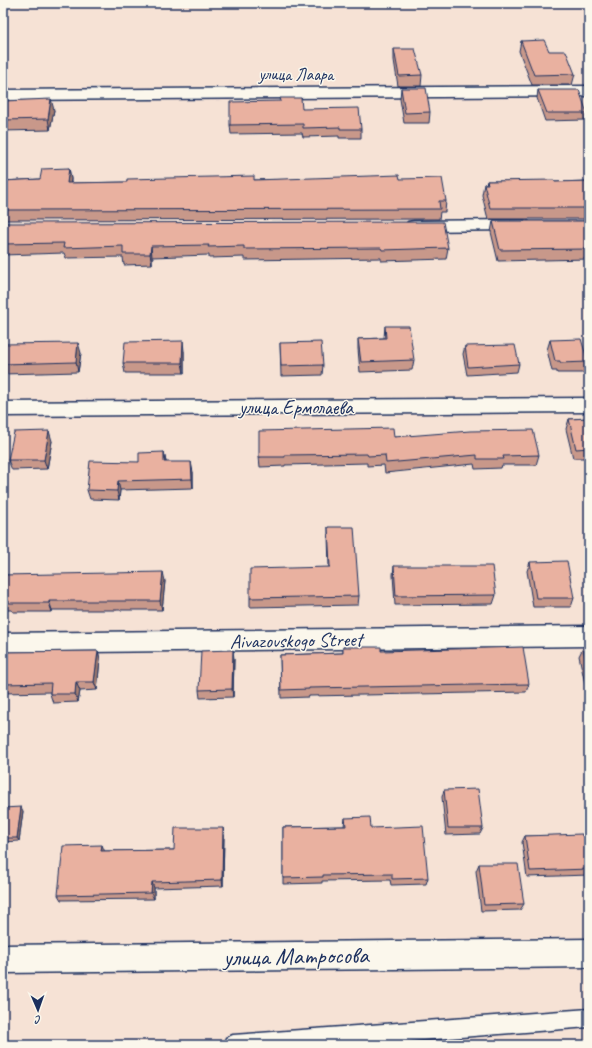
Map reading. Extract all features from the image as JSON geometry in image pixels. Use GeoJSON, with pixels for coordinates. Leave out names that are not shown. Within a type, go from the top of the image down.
{"type":"FeatureCollection","features":[{"type":"Feature","properties":{"kind":"street","name":"улица Лаара"},"geometry":{"type":"LineString","coordinates":[[3,96],[589,91]]}},
{"type":"Feature","properties":{"kind":"street"},"geometry":{"type":"LineString","coordinates":[[399,226],[542,225]]}},
{"type":"Feature","properties":{"kind":"street","name":"улица Ермолаева"},"geometry":{"type":"LineString","coordinates":[[3,409],[589,405]]}},
{"type":"Feature","properties":{"kind":"street","name":"Aivazovskogo Street"},"geometry":{"type":"LineString","coordinates":[[3,643],[589,636]]}},
{"type":"Feature","properties":{"kind":"street","name":"улица Матросова"},"geometry":{"type":"LineString","coordinates":[[3,959],[589,953]]}},
{"type":"Feature","properties":{"kind":"lane"},"geometry":{"type":"LineString","coordinates":[[234,1045],[589,1018]]}},
{"type":"Feature","properties":{"kind":"building"},"geometry":{"type":"Polygon","coordinates":[[[544,40],[549,51],[566,51],[575,74],[534,75],[521,41],[544,40]]]}},
{"type":"Feature","properties":{"kind":"building"},"geometry":{"type":"Polygon","coordinates":[[[394,49],[415,49],[422,75],[399,76],[394,49]]]}},
{"type":"Feature","properties":{"kind":"building"},"geometry":{"type":"Polygon","coordinates":[[[401,88],[426,88],[430,112],[405,113],[401,88]]]}},
{"type":"Feature","properties":{"kind":"building"},"geometry":{"type":"Polygon","coordinates":[[[538,90],[579,90],[587,113],[547,113],[538,90]]]}},
{"type":"Feature","properties":{"kind":"building"},"geometry":{"type":"Polygon","coordinates":[[[280,98],[301,98],[302,109],[359,108],[361,129],[340,129],[340,127],[303,128],[303,124],[230,125],[230,102],[281,101],[280,98]]]}},
{"type":"Feature","properties":{"kind":"building"},"geometry":{"type":"Polygon","coordinates":[[[51,99],[48,119],[3,120],[3,101],[51,99]]]}},
{"type":"Feature","properties":{"kind":"building"},"geometry":{"type":"Polygon","coordinates":[[[69,168],[67,183],[127,182],[127,179],[254,176],[254,180],[399,175],[400,179],[442,178],[446,201],[439,201],[440,209],[3,210],[3,181],[40,179],[42,169],[69,168]]]}},
{"type":"Feature","properties":{"kind":"building"},"geometry":{"type":"Polygon","coordinates":[[[554,180],[555,182],[589,181],[589,208],[490,208],[484,184],[488,184],[487,181],[554,180]]]}},
{"type":"Feature","properties":{"kind":"building"},"geometry":{"type":"Polygon","coordinates":[[[493,221],[589,221],[589,249],[500,250],[493,221]]]}},
{"type":"Feature","properties":{"kind":"building"},"geometry":{"type":"Polygon","coordinates":[[[443,222],[448,248],[382,250],[381,248],[244,249],[244,246],[208,247],[209,245],[151,246],[150,254],[123,254],[123,246],[63,248],[64,243],[3,244],[3,223],[443,222]]]}},
{"type":"Feature","properties":{"kind":"building"},"geometry":{"type":"Polygon","coordinates":[[[385,326],[409,326],[414,360],[361,362],[358,339],[386,338],[385,326]]]}},
{"type":"Feature","properties":{"kind":"building"},"geometry":{"type":"Polygon","coordinates":[[[581,339],[588,362],[560,363],[560,361],[555,361],[550,340],[581,339]]]}},
{"type":"Feature","properties":{"kind":"building"},"geometry":{"type":"Polygon","coordinates":[[[183,341],[182,363],[123,363],[125,342],[183,341]]]}},
{"type":"Feature","properties":{"kind":"building"},"geometry":{"type":"Polygon","coordinates":[[[321,342],[323,365],[281,366],[280,343],[321,342]]]}},
{"type":"Feature","properties":{"kind":"building"},"geometry":{"type":"Polygon","coordinates":[[[78,343],[76,362],[3,364],[3,344],[78,343]]]}},
{"type":"Feature","properties":{"kind":"building"},"geometry":{"type":"Polygon","coordinates":[[[515,345],[519,364],[468,367],[465,346],[515,345]]]}},
{"type":"Feature","properties":{"kind":"building"},"geometry":{"type":"Polygon","coordinates":[[[589,418],[589,448],[576,449],[569,419],[589,418]]]}},
{"type":"Feature","properties":{"kind":"building"},"geometry":{"type":"Polygon","coordinates":[[[393,428],[394,437],[470,431],[533,430],[539,455],[503,456],[504,459],[477,459],[477,455],[386,463],[385,455],[368,456],[367,454],[285,455],[285,457],[259,457],[259,431],[393,428]]]}},
{"type":"Feature","properties":{"kind":"building"},"geometry":{"type":"Polygon","coordinates":[[[49,431],[44,460],[8,460],[14,432],[49,431]]]}},
{"type":"Feature","properties":{"kind":"building"},"geometry":{"type":"Polygon","coordinates":[[[164,452],[164,462],[191,462],[192,479],[118,481],[117,491],[87,490],[90,461],[139,462],[139,453],[164,452]]]}},
{"type":"Feature","properties":{"kind":"building"},"geometry":{"type":"Polygon","coordinates":[[[328,527],[354,527],[359,596],[250,598],[250,569],[330,567],[328,527]]]}},
{"type":"Feature","properties":{"kind":"building"},"geometry":{"type":"Polygon","coordinates":[[[567,561],[574,598],[536,598],[530,562],[567,561]]]}},
{"type":"Feature","properties":{"kind":"building"},"geometry":{"type":"Polygon","coordinates":[[[394,566],[492,566],[496,595],[396,596],[394,566]]]}},
{"type":"Feature","properties":{"kind":"building"},"geometry":{"type":"Polygon","coordinates":[[[163,572],[160,601],[49,601],[49,603],[9,603],[9,601],[3,601],[3,575],[163,572]]]}},
{"type":"Feature","properties":{"kind":"building"},"geometry":{"type":"Polygon","coordinates":[[[343,647],[381,647],[381,651],[523,647],[529,684],[309,688],[281,690],[280,655],[343,653],[343,647]]]}},
{"type":"Feature","properties":{"kind":"building"},"geometry":{"type":"Polygon","coordinates":[[[589,647],[589,675],[583,648],[589,647]]]}},
{"type":"Feature","properties":{"kind":"building"},"geometry":{"type":"Polygon","coordinates":[[[233,650],[232,689],[199,690],[201,651],[233,650]]]}},
{"type":"Feature","properties":{"kind":"building"},"geometry":{"type":"Polygon","coordinates":[[[98,651],[94,682],[76,682],[75,694],[50,694],[51,683],[3,684],[3,652],[98,651]]]}},
{"type":"Feature","properties":{"kind":"building"},"geometry":{"type":"Polygon","coordinates":[[[478,789],[483,828],[448,828],[444,790],[478,789]]]}},
{"type":"Feature","properties":{"kind":"building"},"geometry":{"type":"Polygon","coordinates":[[[21,807],[17,838],[3,838],[3,808],[21,807]]]}},
{"type":"Feature","properties":{"kind":"building"},"geometry":{"type":"Polygon","coordinates":[[[370,817],[371,828],[423,826],[428,878],[392,879],[392,874],[323,875],[323,877],[283,878],[283,827],[346,826],[345,818],[370,817]]]}},
{"type":"Feature","properties":{"kind":"building"},"geometry":{"type":"Polygon","coordinates":[[[175,828],[223,828],[222,880],[152,882],[151,893],[58,895],[63,846],[102,845],[101,851],[174,850],[175,828]]]}},
{"type":"Feature","properties":{"kind":"building"},"geometry":{"type":"Polygon","coordinates":[[[582,834],[582,836],[589,836],[589,869],[530,871],[525,836],[582,834]]]}},
{"type":"Feature","properties":{"kind":"building"},"geometry":{"type":"Polygon","coordinates":[[[479,864],[518,864],[524,904],[484,905],[479,864]]]}}]}
